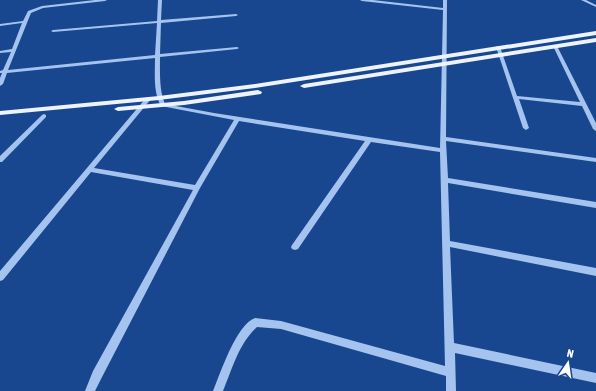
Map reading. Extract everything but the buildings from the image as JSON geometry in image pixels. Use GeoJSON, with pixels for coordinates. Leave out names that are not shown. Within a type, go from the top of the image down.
{"type":"FeatureCollection","features":[{"type":"Feature","properties":{"kind":"main road"},"geometry":{"type":"LineString","coordinates":[[0,113],[148,99],[161,102],[322,83],[445,64],[500,51],[596,33]]}},
{"type":"Feature","properties":{"kind":"main road"},"geometry":{"type":"LineString","coordinates":[[0,120],[142,107],[161,102],[446,55],[554,46],[596,40]]}},
{"type":"Feature","properties":{"kind":"street"},"geometry":{"type":"LineString","coordinates":[[0,84],[2,72],[29,12],[36,8],[105,0]]}},
{"type":"Feature","properties":{"kind":"street"},"geometry":{"type":"LineString","coordinates":[[160,0],[158,56],[161,102],[237,119],[444,152]]}},
{"type":"Feature","properties":{"kind":"street"},"geometry":{"type":"LineString","coordinates":[[362,0],[445,9]]}},
{"type":"Feature","properties":{"kind":"street"},"geometry":{"type":"LineString","coordinates":[[445,0],[446,55],[443,140],[451,391]]}},
{"type":"Feature","properties":{"kind":"street"},"geometry":{"type":"LineString","coordinates":[[583,0],[596,6]]}},
{"type":"Feature","properties":{"kind":"street"},"geometry":{"type":"LineString","coordinates":[[53,31],[236,15]]}},
{"type":"Feature","properties":{"kind":"street"},"geometry":{"type":"LineString","coordinates":[[0,25],[24,22]]}},
{"type":"Feature","properties":{"kind":"street"},"geometry":{"type":"LineString","coordinates":[[554,46],[596,129]]}},
{"type":"Feature","properties":{"kind":"street"},"geometry":{"type":"LineString","coordinates":[[2,72],[237,48]]}},
{"type":"Feature","properties":{"kind":"street"},"geometry":{"type":"LineString","coordinates":[[0,52],[13,50]]}},
{"type":"Feature","properties":{"kind":"street"},"geometry":{"type":"LineString","coordinates":[[500,51],[526,128]]}},
{"type":"Feature","properties":{"kind":"street"},"geometry":{"type":"LineString","coordinates":[[516,97],[583,104]]}},
{"type":"Feature","properties":{"kind":"street"},"geometry":{"type":"LineString","coordinates":[[0,277],[148,99]]}},
{"type":"Feature","properties":{"kind":"street"},"geometry":{"type":"LineString","coordinates":[[0,160],[44,116]]}},
{"type":"Feature","properties":{"kind":"street"},"geometry":{"type":"LineString","coordinates":[[90,391],[97,375],[197,188],[237,119]]}},
{"type":"Feature","properties":{"kind":"street"},"geometry":{"type":"LineString","coordinates":[[295,247],[369,140]]}},
{"type":"Feature","properties":{"kind":"street"},"geometry":{"type":"LineString","coordinates":[[443,140],[596,160]]}},
{"type":"Feature","properties":{"kind":"street"},"geometry":{"type":"LineString","coordinates":[[90,170],[197,188]]}},
{"type":"Feature","properties":{"kind":"street"},"geometry":{"type":"LineString","coordinates":[[444,180],[596,205]]}},
{"type":"Feature","properties":{"kind":"street"},"geometry":{"type":"LineString","coordinates":[[446,243],[596,272]]}},
{"type":"Feature","properties":{"kind":"street"},"geometry":{"type":"LineString","coordinates":[[218,391],[239,342],[247,328],[255,322],[281,325],[450,372]]}},
{"type":"Feature","properties":{"kind":"street"},"geometry":{"type":"LineString","coordinates":[[449,347],[596,378]]}}]}
